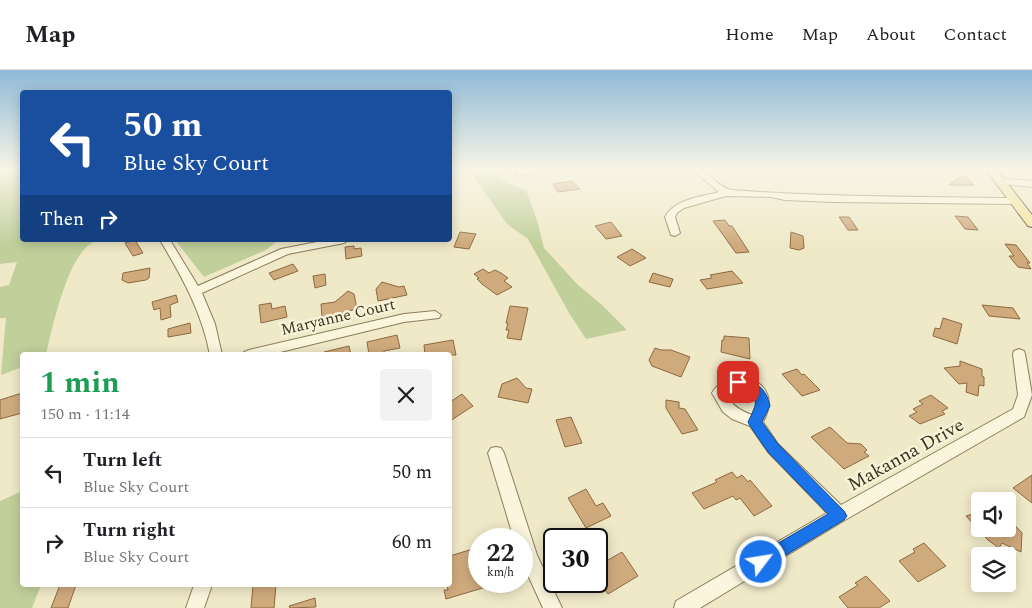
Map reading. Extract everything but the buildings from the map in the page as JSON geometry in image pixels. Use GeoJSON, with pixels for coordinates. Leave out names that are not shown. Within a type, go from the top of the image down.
{"type":"FeatureCollection","features":[{"type":"Feature","properties":{"kind":"main road"},"geometry":{"type":"LineString","coordinates":[[1010,195],[1032,223]]}},
{"type":"Feature","properties":{"kind":"street"},"geometry":{"type":"LineString","coordinates":[[675,233],[670,217],[673,211],[681,206],[722,195]]}},
{"type":"Feature","properties":{"kind":"street"},"geometry":{"type":"LineString","coordinates":[[776,195],[833,199],[1014,201]]}},
{"type":"Feature","properties":{"kind":"street"},"geometry":{"type":"LineString","coordinates":[[166,242],[195,292],[213,335],[216,352]]}},
{"type":"Feature","properties":{"kind":"street"},"geometry":{"type":"LineString","coordinates":[[195,292],[285,251],[333,242]]}},
{"type":"Feature","properties":{"kind":"street","name":"Maryanne Court"},"geometry":{"type":"LineString","coordinates":[[262,352],[404,318],[435,315]]}},
{"type":"Feature","properties":{"kind":"street","name":"Makanna Drive"},"geometry":{"type":"LineString","coordinates":[[683,608],[1019,413],[1025,394],[1019,354]]}},
{"type":"Feature","properties":{"kind":"street"},"geometry":{"type":"LineString","coordinates":[[755,422],[773,448],[839,516]]}},
{"type":"Feature","properties":{"kind":"street"},"geometry":{"type":"LineString","coordinates":[[496,453],[529,558],[553,608]]}},
{"type":"Feature","properties":{"kind":"street"},"geometry":{"type":"LineString","coordinates":[[194,608],[202,587]]}},
{"type":"Feature","properties":{"kind":"green space"},"geometry":{"type":"Polygon","coordinates":[[[0,195],[20,195],[20,242],[95,242],[82,252],[74,264],[62,295],[47,352],[20,352],[20,368],[1,375],[6,318],[0,318],[0,287],[9,285],[17,262],[0,264],[0,195]]]}},
{"type":"Feature","properties":{"kind":"green space"},"geometry":{"type":"Polygon","coordinates":[[[487,195],[528,195],[544,248],[578,285],[601,304],[627,330],[586,339],[569,313],[528,239],[507,224],[487,195]]]}},
{"type":"Feature","properties":{"kind":"green space"},"geometry":{"type":"Polygon","coordinates":[[[177,242],[276,242],[266,250],[204,277],[177,242]]]}},
{"type":"Feature","properties":{"kind":"green space"},"geometry":{"type":"Polygon","coordinates":[[[20,492],[20,587],[40,587],[32,608],[0,608],[0,501],[20,492]]]}},
{"type":"Feature","properties":{"kind":"route"},"geometry":{"type":"LineString","coordinates":[[738,382],[757,389],[761,396],[763,406],[755,422],[773,448],[839,516],[761,562]]}}]}
